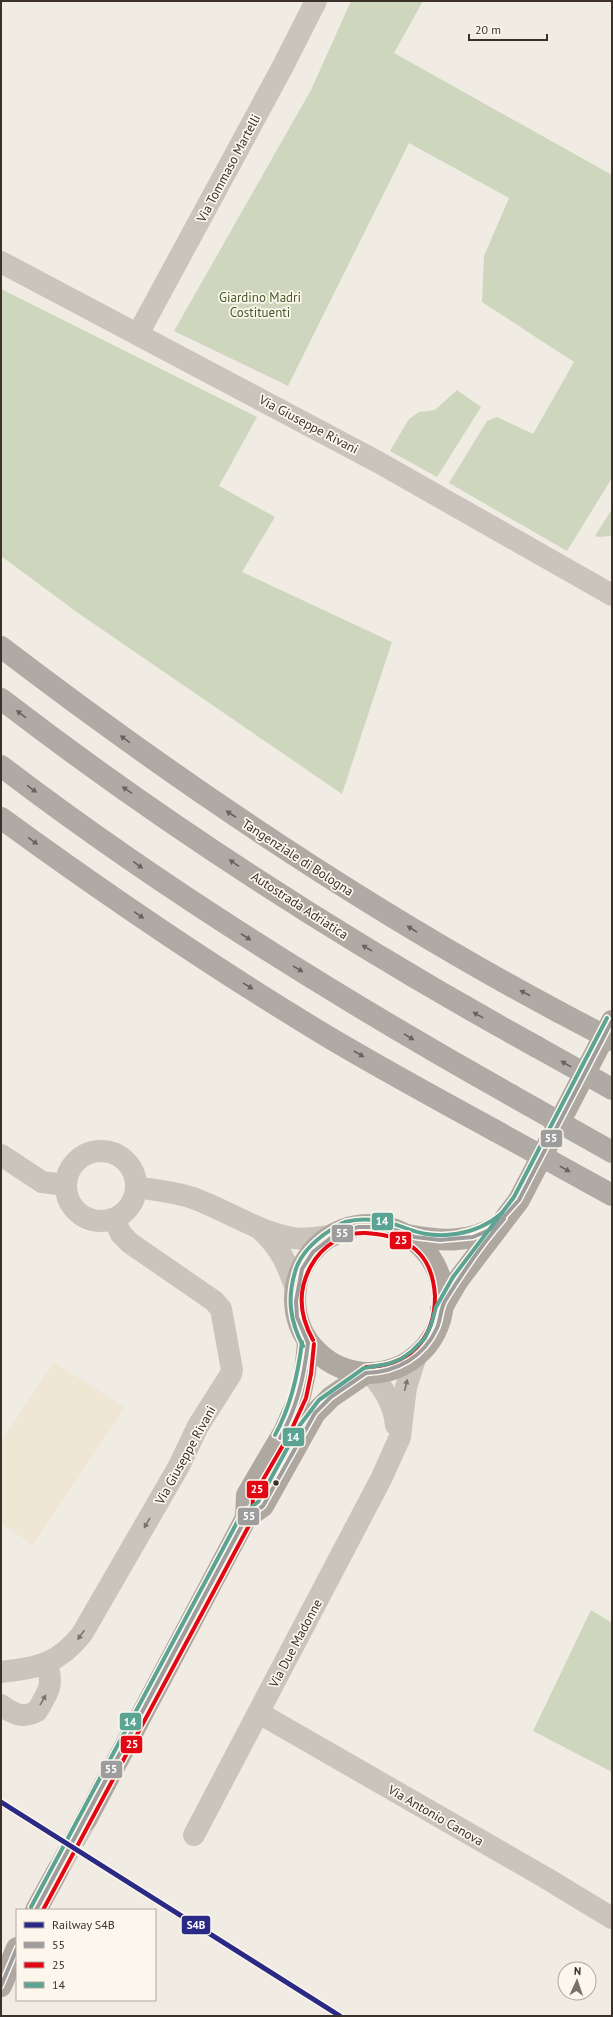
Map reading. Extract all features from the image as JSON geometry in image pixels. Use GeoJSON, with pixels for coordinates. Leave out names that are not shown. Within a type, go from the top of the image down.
{"type":"FeatureCollection","features":[{"type":"Feature","properties":{"kind":"highway","name":"Tangenziale di Bologna"},"geometry":{"type":"LineString","coordinates":[[1,647],[218,806],[323,874],[417,932],[612,1040]]}},
{"type":"Feature","properties":{"kind":"highway","name":"Autostrada Adriatica"},"geometry":{"type":"LineString","coordinates":[[1,699],[46,734],[179,827],[301,908],[459,1004],[612,1089]]}},
{"type":"Feature","properties":{"kind":"highway"},"geometry":{"type":"LineString","coordinates":[[1,766],[153,876],[265,949],[431,1050],[612,1152]]}},
{"type":"Feature","properties":{"kind":"highway"},"geometry":{"type":"LineString","coordinates":[[1,818],[120,903],[330,1038],[612,1195]]}},
{"type":"Feature","properties":{"kind":"main road"},"geometry":{"type":"LineString","coordinates":[[500,1224],[487,1233],[458,1240],[431,1239],[379,1227],[361,1226],[347,1228],[332,1236],[311,1253],[302,1269],[296,1289],[295,1310],[299,1327],[308,1343],[319,1355],[333,1364],[349,1370],[368,1373],[390,1370],[416,1356],[430,1341],[437,1327],[441,1310],[458,1280],[519,1200],[612,1021]]}},
{"type":"Feature","properties":{"kind":"main road"},"geometry":{"type":"LineString","coordinates":[[406,1234],[427,1253],[434,1265],[439,1277],[441,1310]]}},
{"type":"Feature","properties":{"kind":"main road"},"geometry":{"type":"LineString","coordinates":[[86,1820],[246,1518],[247,1496],[284,1432],[300,1396],[305,1373],[308,1343]]}},
{"type":"Feature","properties":{"kind":"main road"},"geometry":{"type":"LineString","coordinates":[[246,1518],[263,1506],[315,1413],[327,1401],[368,1373]]}},
{"type":"Feature","properties":{"kind":"main road"},"geometry":{"type":"LineString","coordinates":[[37,1909],[58,1870]]}},
{"type":"Feature","properties":{"kind":"main road"},"geometry":{"type":"LineString","coordinates":[[1,1986],[16,1950]]}},
{"type":"Feature","properties":{"kind":"street","name":"Via Tommaso Martelli"},"geometry":{"type":"LineString","coordinates":[[138,334],[282,68],[316,1]]}},
{"type":"Feature","properties":{"kind":"street","name":"Via Giuseppe Rivani"},"geometry":{"type":"LineString","coordinates":[[1,262],[378,462],[612,595]]}},
{"type":"Feature","properties":{"kind":"street"},"geometry":{"type":"LineString","coordinates":[[96,1151],[108,1151],[119,1155],[128,1164],[134,1175],[136,1187],[134,1198],[128,1208],[114,1219],[98,1221],[88,1219],[78,1213],[68,1200],[65,1185],[68,1173],[74,1162],[84,1154],[96,1151]]}},
{"type":"Feature","properties":{"kind":"street"},"geometry":{"type":"LineString","coordinates":[[1,1155],[42,1182],[65,1185]]}},
{"type":"Feature","properties":{"kind":"street"},"geometry":{"type":"LineString","coordinates":[[136,1187],[189,1197],[220,1208],[256,1226],[292,1238],[305,1239],[332,1236]]}},
{"type":"Feature","properties":{"kind":"street","name":"Via Giuseppe Rivani"},"geometry":{"type":"LineString","coordinates":[[1,1672],[47,1664],[72,1647],[82,1634],[180,1466],[198,1426],[229,1380],[232,1370],[221,1309],[214,1301],[130,1244],[121,1234],[114,1219]]}},
{"type":"Feature","properties":{"kind":"street"},"geometry":{"type":"LineString","coordinates":[[256,1226],[278,1247],[285,1258],[296,1289]]}},
{"type":"Feature","properties":{"kind":"street","name":"Via Due Madonne"},"geometry":{"type":"LineString","coordinates":[[194,1835],[259,1713],[394,1450],[402,1426],[406,1387],[416,1356]]}},
{"type":"Feature","properties":{"kind":"street","name":"Via Due Madonne"},"geometry":{"type":"LineString","coordinates":[[368,1373],[387,1393],[393,1409],[396,1437],[394,1450]]}},
{"type":"Feature","properties":{"kind":"street"},"geometry":{"type":"LineString","coordinates":[[1,1705],[15,1714],[23,1716],[37,1711],[48,1692],[51,1683],[47,1664]]}},
{"type":"Feature","properties":{"kind":"street","name":"Via Antonio Canova"},"geometry":{"type":"LineString","coordinates":[[259,1713],[546,1878],[612,1918]]}},
{"type":"Feature","properties":{"kind":"green space","name":"Giardino Madri Costituenti"},"geometry":{"type":"Polygon","coordinates":[[[351,1],[423,1],[394,53],[612,175],[612,478],[567,551],[449,483],[487,421],[497,417],[533,434],[574,362],[482,302],[484,256],[509,198],[409,143],[288,386],[174,331],[311,90],[351,1]]]}},
{"type":"Feature","properties":{"kind":"green space"},"geometry":{"type":"Polygon","coordinates":[[[1,289],[257,417],[219,486],[275,517],[242,572],[392,642],[342,794],[78,613],[1,556],[1,289]]]}},
{"type":"Feature","properties":{"kind":"green space"},"geometry":{"type":"Polygon","coordinates":[[[457,390],[481,407],[437,477],[390,451],[409,419],[419,412],[435,410],[457,390]]]}},
{"type":"Feature","properties":{"kind":"green space"},"geometry":{"type":"Polygon","coordinates":[[[612,509],[612,532],[610,536],[595,536],[612,509]]]}},
{"type":"Feature","properties":{"kind":"green space"},"geometry":{"type":"Polygon","coordinates":[[[591,1610],[612,1623],[612,1772],[533,1731],[591,1610]]]}},
{"type":"Feature","properties":{"kind":"shaded area"},"geometry":{"type":"Polygon","coordinates":[[[54,1362],[125,1408],[33,1545],[1,1523],[1,1442],[54,1362]]]}},
{"type":"Feature","properties":{"kind":"tunnel"},"geometry":{"type":"LineString","coordinates":[[58,1870],[86,1820]]}},
{"type":"Feature","properties":{"kind":"rail line","name":"S4B"},"geometry":{"type":"LineString","coordinates":[[1,1802],[340,2016]]}},
{"type":"Feature","properties":{"kind":"transit line","name":"14"},"geometry":{"type":"LineString","coordinates":[[31,1907],[241,1515],[258,1502],[300,1425],[319,1400],[364,1368],[388,1364],[401,1359],[412,1351],[425,1338],[431,1325],[436,1307],[453,1277],[514,1197],[607,1018]]}},
{"type":"Feature","properties":{"kind":"transit line","name":"55"},"geometry":{"type":"LineString","coordinates":[[308,1343],[297,1317],[296,1301],[302,1269],[313,1252],[332,1237],[358,1227],[386,1227],[415,1237],[440,1240],[473,1237],[494,1228],[519,1200],[612,1021]]}},
{"type":"Feature","properties":{"kind":"transit line","name":"14"},"geometry":{"type":"LineString","coordinates":[[303,1346],[295,1328],[291,1310],[291,1291],[293,1282],[299,1261],[305,1252],[330,1230],[345,1222],[369,1219],[393,1224],[420,1233],[432,1235],[457,1234],[481,1226],[502,1213]]}},
{"type":"Feature","properties":{"kind":"transit line","name":"55"},"geometry":{"type":"LineString","coordinates":[[366,1373],[388,1370],[399,1366],[417,1355],[425,1347],[437,1328],[445,1301],[473,1258],[504,1219]]}},
{"type":"Feature","properties":{"kind":"transit line","name":"25"},"geometry":{"type":"LineString","coordinates":[[313,1340],[305,1321],[302,1294],[306,1275],[321,1252],[341,1238],[357,1233],[388,1236],[402,1241],[415,1249],[427,1264],[434,1285],[434,1312],[425,1338],[417,1348],[407,1356],[395,1362],[366,1367]]}},
{"type":"Feature","properties":{"kind":"transit line","name":"14"},"geometry":{"type":"LineString","coordinates":[[275,1435],[290,1402],[302,1342]]}},
{"type":"Feature","properties":{"kind":"transit line","name":"55"},"geometry":{"type":"LineString","coordinates":[[280,1438],[291,1415],[299,1392],[308,1343]]}},
{"type":"Feature","properties":{"kind":"transit line","name":"25"},"geometry":{"type":"LineString","coordinates":[[44,1909],[252,1520],[253,1497],[289,1435],[306,1398],[311,1374],[314,1344]]}},
{"type":"Feature","properties":{"kind":"transit line","name":"55"},"geometry":{"type":"LineString","coordinates":[[37,1909],[246,1518],[263,1506],[315,1413],[331,1397],[366,1373]]}},
{"type":"Feature","properties":{"kind":"transit line","name":"55"},"geometry":{"type":"LineString","coordinates":[[1,1986],[16,1950]]}}]}
